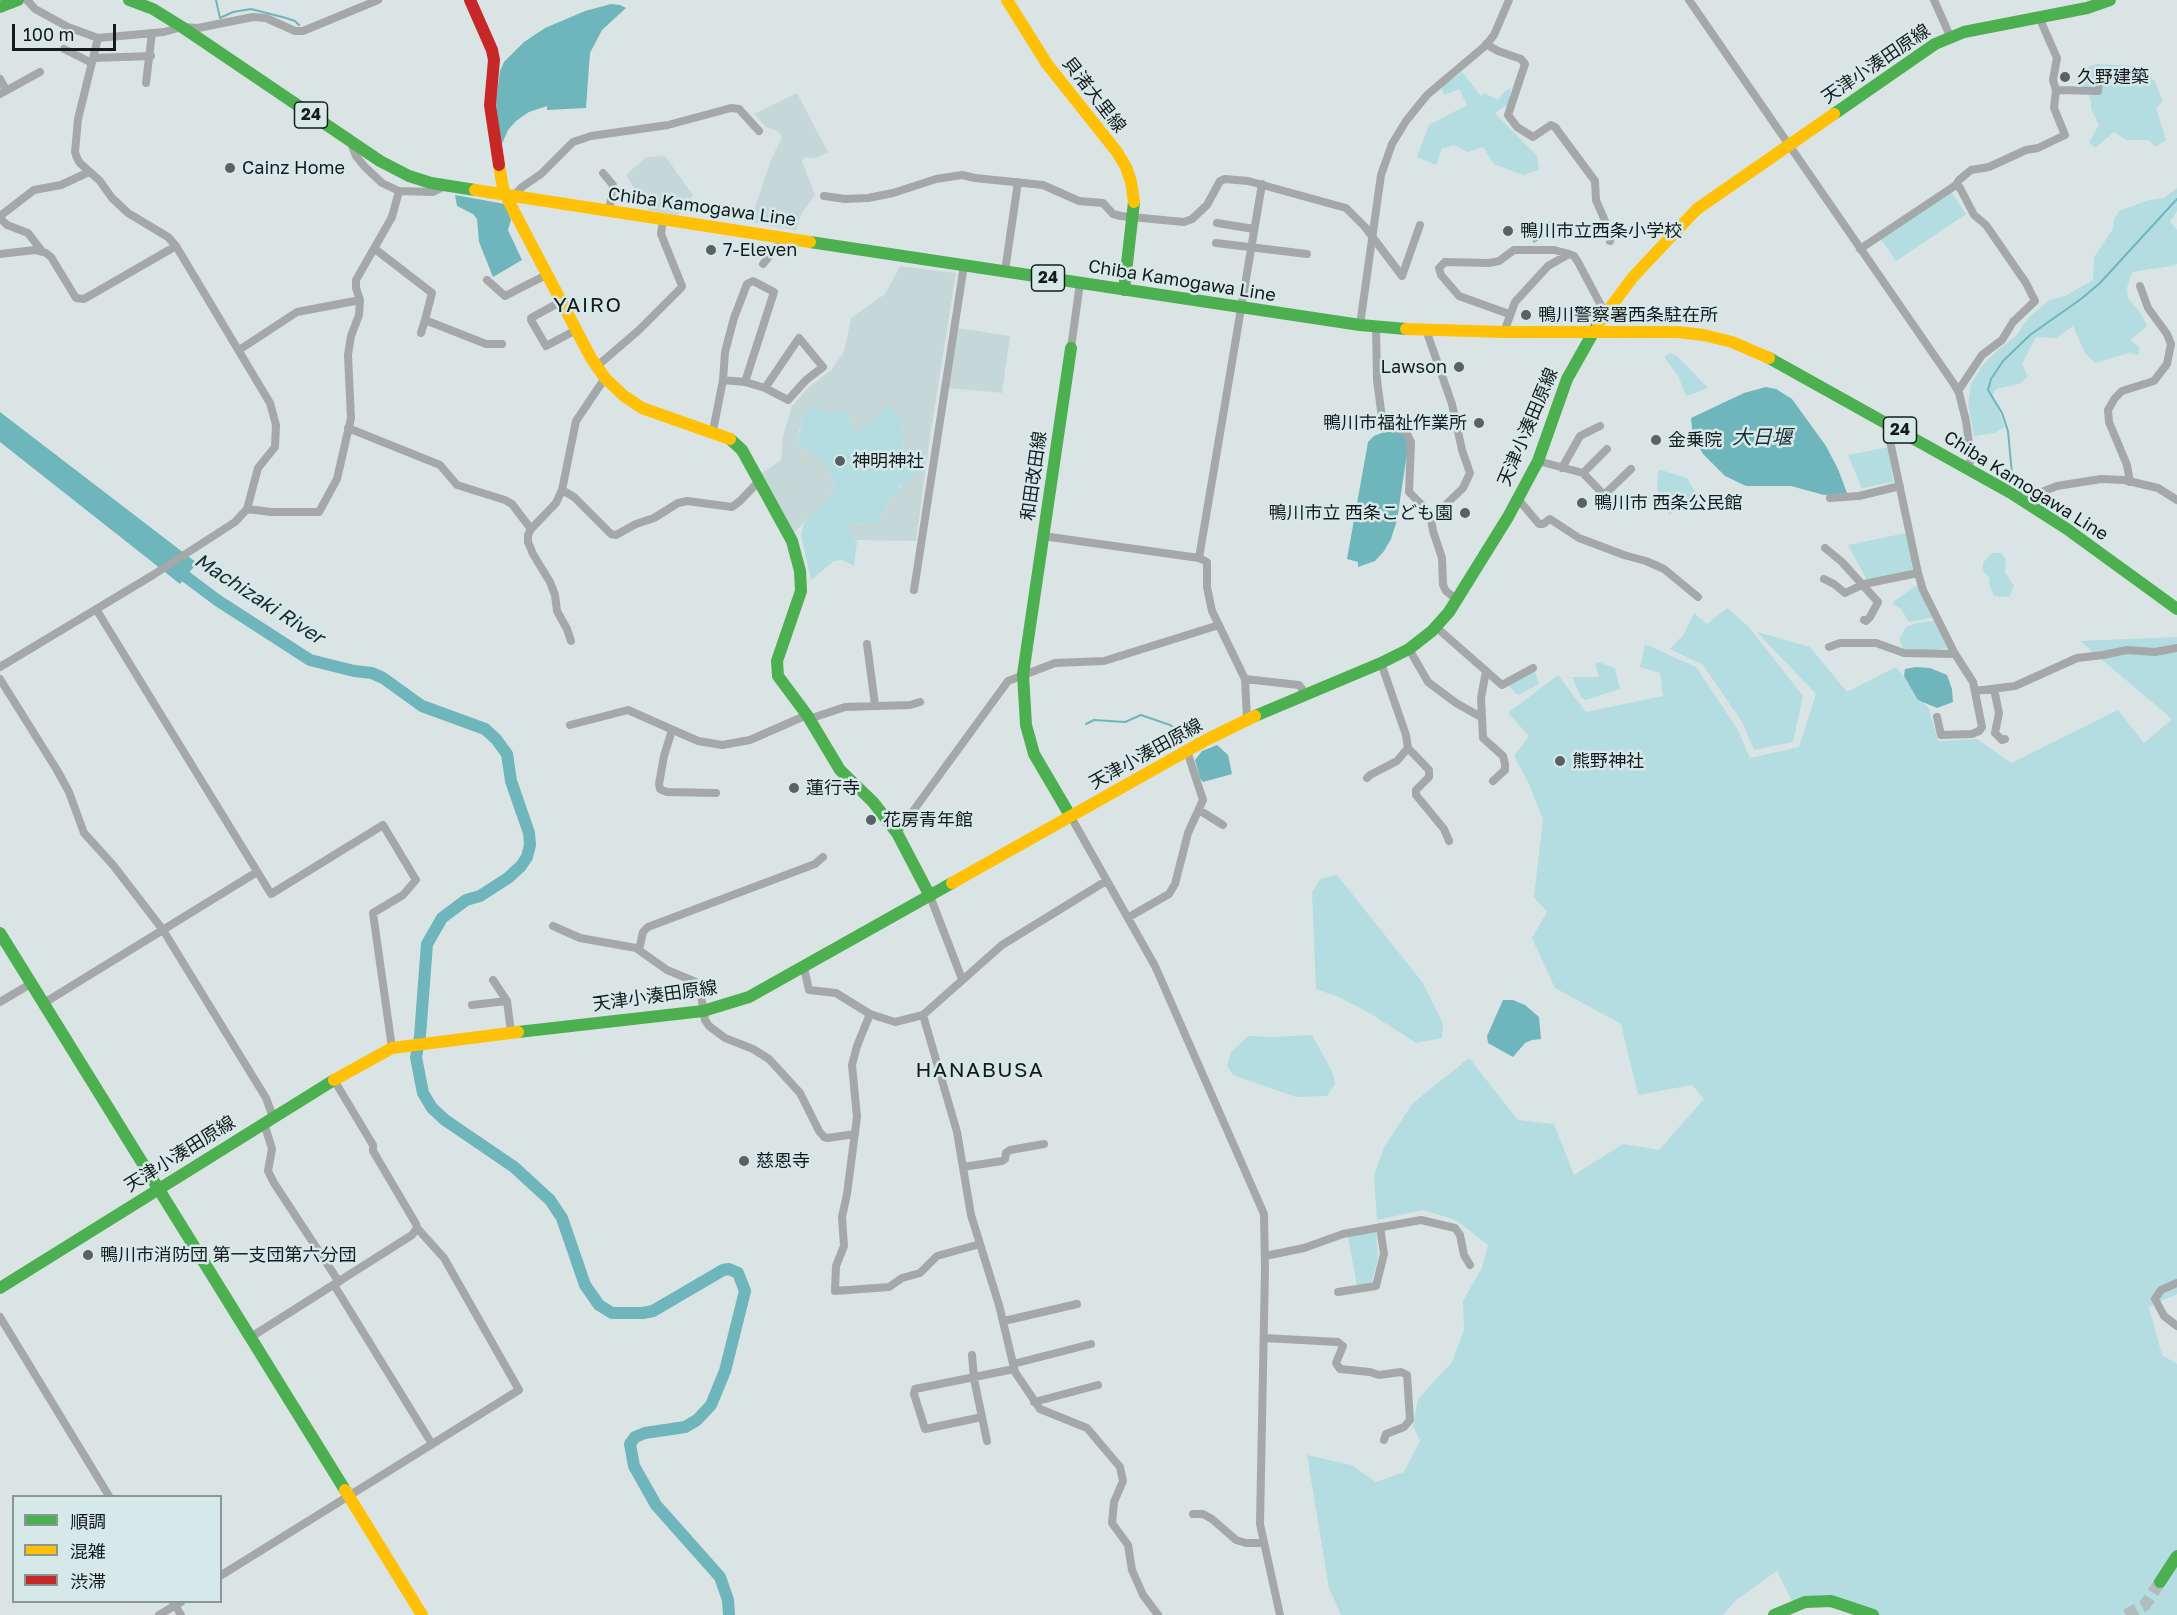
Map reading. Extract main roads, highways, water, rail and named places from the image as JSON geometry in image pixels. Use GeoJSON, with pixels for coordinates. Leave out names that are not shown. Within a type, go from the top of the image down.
{"type":"FeatureCollection","features":[{"type":"Feature","properties":{"kind":"main road"},"geometry":{"type":"LineString","coordinates":[[0,7],[18,0]]}},
{"type":"Feature","properties":{"kind":"main road","name":"Chiba Kamogawa Line"},"geometry":{"type":"LineString","coordinates":[[129,0],[153,9],[182,27],[351,143],[401,173],[446,186],[1376,327],[1504,332],[1677,332],[1732,342],[1776,361],[2021,500],[2067,529],[2177,609]]}},
{"type":"Feature","properties":{"kind":"main road"},"geometry":{"type":"LineString","coordinates":[[470,0],[492,50],[494,60],[490,105],[491,122],[510,196],[576,330],[596,367],[624,396],[642,408],[713,431],[739,447],[792,541],[800,571],[801,591],[777,661],[777,673],[847,778],[873,802],[897,833],[930,896]]}},
{"type":"Feature","properties":{"kind":"main road","name":"貝渚大里線"},"geometry":{"type":"LineString","coordinates":[[1007,0],[1047,64],[1117,152],[1126,167],[1134,199],[1124,290]]}},
{"type":"Feature","properties":{"kind":"main road","name":"天津小湊田原線"},"geometry":{"type":"LineString","coordinates":[[0,1288],[268,1120],[392,1048],[511,1032],[703,1011],[749,997],[1187,751],[1247,720],[1409,649],[1436,627],[1457,600],[1518,499],[1538,460],[1563,387],[1593,331],[1633,277],[1697,209],[1789,143],[1950,36],[2087,8],[2110,0]]}},
{"type":"Feature","properties":{"kind":"main road","name":"和田改田線"},"geometry":{"type":"LineString","coordinates":[[1071,348],[1023,674],[1026,725],[1034,754],[1071,817]]}},
{"type":"Feature","properties":{"kind":"main road"},"geometry":{"type":"LineString","coordinates":[[0,933],[422,1615]]}},
{"type":"Feature","properties":{"kind":"main road"},"geometry":{"type":"LineString","coordinates":[[2160,1582],[2177,1556]]}},
{"type":"Feature","properties":{"kind":"main road"},"geometry":{"type":"LineString","coordinates":[[1774,1615],[1805,1602],[1831,1601],[1873,1615]]}},
{"type":"Feature","properties":{"kind":"water"},"geometry":{"type":"Polygon","coordinates":[[[611,4],[626,8],[602,30],[590,53],[586,108],[547,110],[547,106],[529,112],[508,130],[501,146],[496,102],[500,71],[504,62],[524,42],[545,28],[585,11],[611,4]]]}},
{"type":"Feature","properties":{"kind":"water"},"geometry":{"type":"Polygon","coordinates":[[[455,195],[505,204],[511,220],[508,230],[522,260],[493,277],[479,242],[477,219],[473,214],[457,206],[455,195]]]}},
{"type":"Feature","properties":{"kind":"water"},"geometry":{"type":"Polygon","coordinates":[[[1550,221],[1555,230],[1534,243],[1529,235],[1550,221]]]}},
{"type":"Feature","properties":{"kind":"water","name":"大日堰"},"geometry":{"type":"Polygon","coordinates":[[[1766,387],[1776,389],[1792,399],[1826,446],[1847,493],[1824,495],[1791,486],[1746,486],[1725,476],[1703,454],[1693,437],[1691,418],[1744,393],[1766,387]]]}},
{"type":"Feature","properties":{"kind":"water"},"geometry":{"type":"Polygon","coordinates":[[[0,412],[197,563],[180,584],[0,442],[0,412]]]}},
{"type":"Feature","properties":{"kind":"water"},"geometry":{"type":"Polygon","coordinates":[[[1389,430],[1405,436],[1408,447],[1397,520],[1391,539],[1384,551],[1375,561],[1358,567],[1358,562],[1347,559],[1368,442],[1374,436],[1389,430]]]}},
{"type":"Feature","properties":{"kind":"water"},"geometry":{"type":"Polygon","coordinates":[[[1930,668],[1947,675],[1952,689],[1953,702],[1937,708],[1918,700],[1904,676],[1905,669],[1930,668]]]}},
{"type":"Feature","properties":{"kind":"water"},"geometry":{"type":"Polygon","coordinates":[[[1217,745],[1228,755],[1232,774],[1203,782],[1195,760],[1202,751],[1217,745]]]}},
{"type":"Feature","properties":{"kind":"water"},"geometry":{"type":"Polygon","coordinates":[[[1503,1000],[1513,1000],[1525,1005],[1539,1017],[1541,1039],[1525,1043],[1513,1057],[1488,1043],[1487,1036],[1503,1000]]]}},
{"type":"Feature","properties":{"kind":"waterway"},"geometry":{"type":"LineString","coordinates":[[216,0],[220,18],[233,12],[251,9],[286,18],[299,25]]}},
{"type":"Feature","properties":{"kind":"waterway"},"geometry":{"type":"LineString","coordinates":[[2013,485],[2008,431],[2002,413],[1988,390],[1991,379],[2003,361],[2030,335],[2100,283],[2177,199]]}},
{"type":"Feature","properties":{"kind":"waterway","name":"Machizaki River"},"geometry":{"type":"LineString","coordinates":[[173,567],[217,600],[310,660],[372,673],[383,678],[422,706],[485,729],[507,754],[511,781],[529,833],[530,845],[527,857],[521,866],[508,878],[480,896],[466,900],[442,918],[427,944],[420,1036],[416,1057],[423,1093],[432,1108],[445,1120],[514,1167],[550,1200],[562,1218],[585,1285],[599,1305],[612,1313],[653,1311],[723,1270],[729,1269],[738,1273],[745,1291],[725,1371],[711,1405],[697,1420],[685,1427],[645,1433],[635,1437],[630,1444],[634,1466],[656,1505],[720,1577],[728,1600],[729,1615]]}},
{"type":"Feature","properties":{"kind":"waterway"},"geometry":{"type":"LineString","coordinates":[[1086,724],[1094,720],[1125,722],[1141,715],[1170,725],[1188,736]]}},
{"type":"Feature","properties":{"kind":"tunnel"},"geometry":{"type":"LineString","coordinates":[[2126,1615],[2145,1605],[2160,1582]]}},
{"type":"Feature","properties":{"kind":"place","name":"久野建築"},"geometry":{"type":"Point","coordinates":[2065,77]}},
{"type":"Feature","properties":{"kind":"place","name":"Cainz Home"},"geometry":{"type":"Point","coordinates":[230,168]}},
{"type":"Feature","properties":{"kind":"place","name":"鴨川市立西条小学校"},"geometry":{"type":"Point","coordinates":[1508,231]}},
{"type":"Feature","properties":{"kind":"place","name":"7-Eleven"},"geometry":{"type":"Point","coordinates":[711,250]}},
{"type":"Feature","properties":{"kind":"place","name":"鴨川警察署西条駐在所"},"geometry":{"type":"Point","coordinates":[1526,315]}},
{"type":"Feature","properties":{"kind":"place","name":"Lawson"},"geometry":{"type":"Point","coordinates":[1459,367]}},
{"type":"Feature","properties":{"kind":"place","name":"鴨川市福祉作業所"},"geometry":{"type":"Point","coordinates":[1479,423]}},
{"type":"Feature","properties":{"kind":"place","name":"金乗院"},"geometry":{"type":"Point","coordinates":[1656,440]}},
{"type":"Feature","properties":{"kind":"place","name":"神明神社"},"geometry":{"type":"Point","coordinates":[840,461]}},
{"type":"Feature","properties":{"kind":"place","name":"鴨川市 西条公民館"},"geometry":{"type":"Point","coordinates":[1582,503]}},
{"type":"Feature","properties":{"kind":"place","name":"鴨川市立 西条こども園"},"geometry":{"type":"Point","coordinates":[1465,513]}},
{"type":"Feature","properties":{"kind":"place","name":"熊野神社"},"geometry":{"type":"Point","coordinates":[1560,761]}},
{"type":"Feature","properties":{"kind":"place","name":"蓮行寺"},"geometry":{"type":"Point","coordinates":[794,788]}},
{"type":"Feature","properties":{"kind":"place","name":"花房青年館"},"geometry":{"type":"Point","coordinates":[871,820]}},
{"type":"Feature","properties":{"kind":"place","name":"慈恩寺"},"geometry":{"type":"Point","coordinates":[744,1161]}},
{"type":"Feature","properties":{"kind":"place","name":"鴨川市消防団 第一支団第六分団"},"geometry":{"type":"Point","coordinates":[88,1255]}},
{"type":"Feature","properties":{"kind":"district","name":"YAIRO"},"geometry":{"type":"Point","coordinates":[588,305]}},
{"type":"Feature","properties":{"kind":"district","name":"HANABUSA"},"geometry":{"type":"Point","coordinates":[980,1070]}}]}
